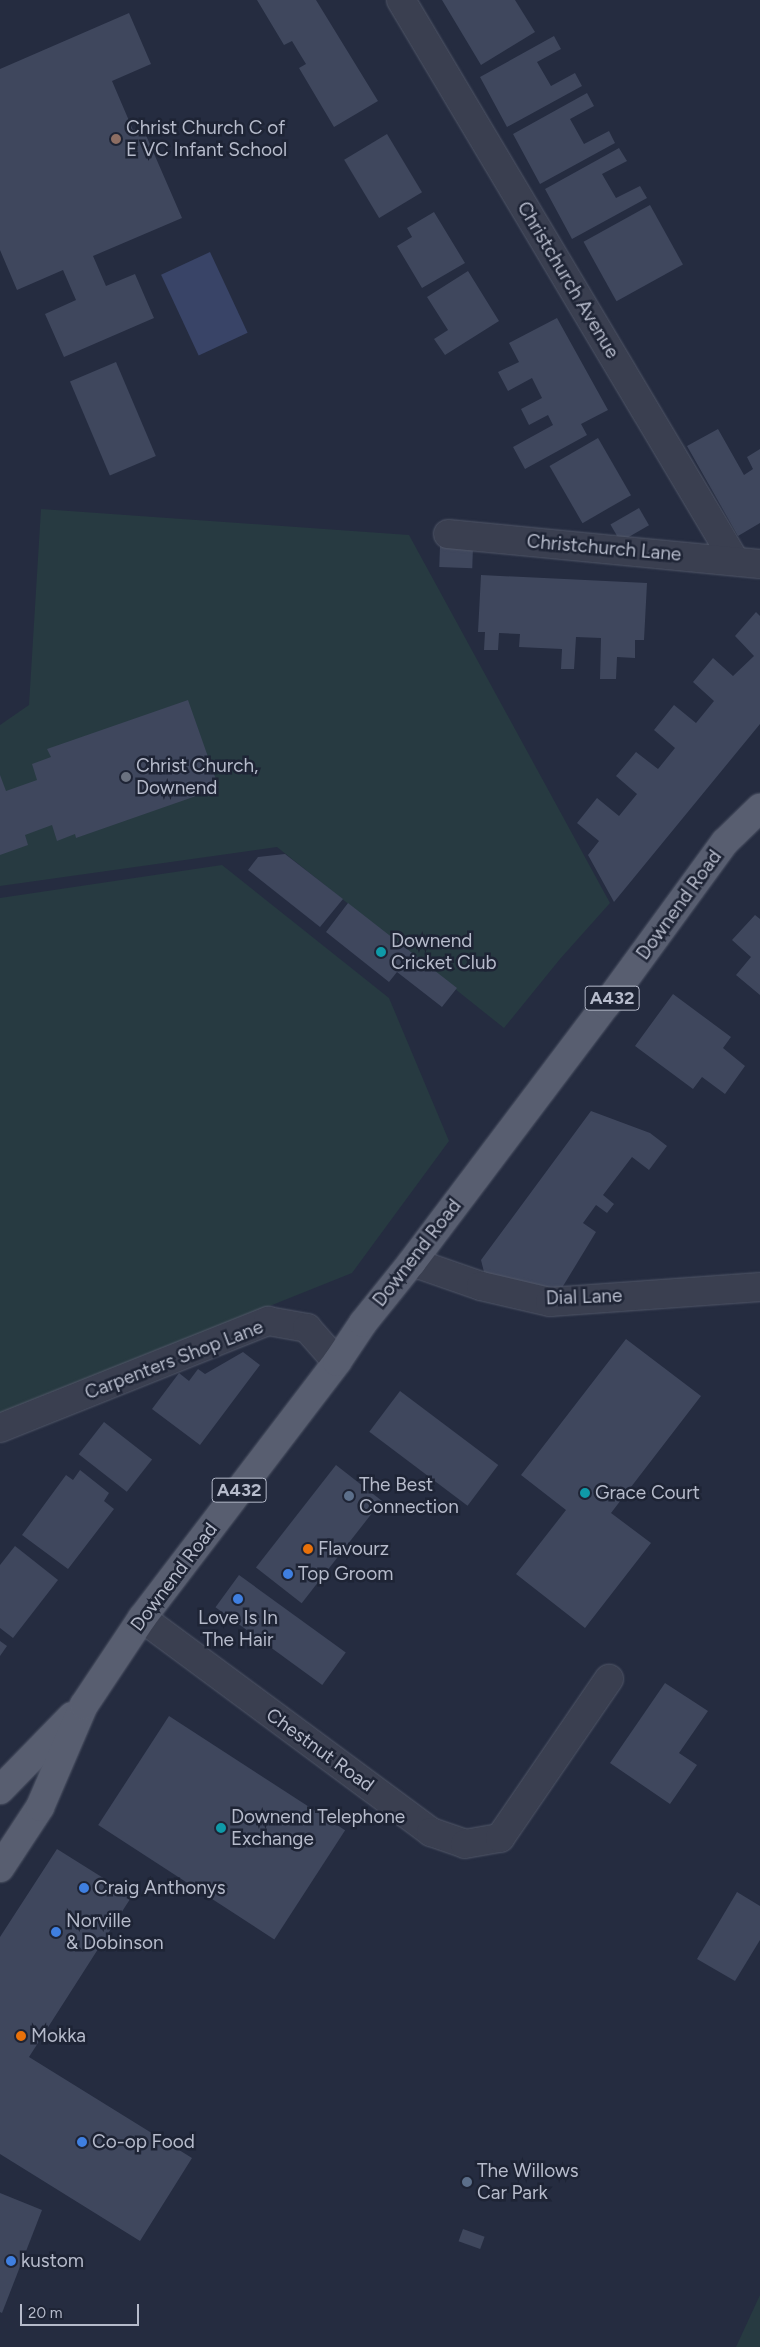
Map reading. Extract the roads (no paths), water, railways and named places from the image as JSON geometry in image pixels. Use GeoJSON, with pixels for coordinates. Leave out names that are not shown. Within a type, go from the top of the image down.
{"type":"FeatureCollection","features":[{"type":"Feature","properties":{"kind":"main road","name":"Downend Road"},"geometry":{"type":"LineString","coordinates":[[0,1868],[40,1807],[84,1705],[142,1618],[337,1362],[363,1323],[412,1262],[606,1005],[725,842],[760,808]]}},
{"type":"Feature","properties":{"kind":"main road","name":"Downend Road"},"geometry":{"type":"LineString","coordinates":[[0,1790],[84,1705]]}},
{"type":"Feature","properties":{"kind":"street","name":"Christchurch Avenue"},"geometry":{"type":"LineString","coordinates":[[401,0],[747,562]]}},
{"type":"Feature","properties":{"kind":"street","name":"Christchurch Lane"},"geometry":{"type":"LineString","coordinates":[[448,534],[747,562]]}},
{"type":"Feature","properties":{"kind":"street","name":"Dial Lane"},"geometry":{"type":"LineString","coordinates":[[412,1262],[481,1286],[550,1302],[760,1287]]}},
{"type":"Feature","properties":{"kind":"street","name":"Carpenters Shop Lane"},"geometry":{"type":"LineString","coordinates":[[0,1428],[268,1321],[307,1328],[337,1362]]}},
{"type":"Feature","properties":{"kind":"street","name":"Chestnut Road"},"geometry":{"type":"LineString","coordinates":[[142,1618],[431,1832],[465,1844],[500,1838],[609,1679]]}},
{"type":"Feature","properties":{"kind":"water"},"geometry":{"type":"Polygon","coordinates":[[[210,252],[248,333],[199,355],[161,275],[210,252]]]}},
{"type":"Feature","properties":{"kind":"place","name":"Christ Church C of E VC Infant School"},"geometry":{"type":"Point","coordinates":[116,139]}},
{"type":"Feature","properties":{"kind":"place","name":"Christ Church, Downend"},"geometry":{"type":"Point","coordinates":[126,777]}},
{"type":"Feature","properties":{"kind":"place","name":"Downend Cricket Club"},"geometry":{"type":"Point","coordinates":[381,952]}},
{"type":"Feature","properties":{"kind":"place","name":"Grace Court"},"geometry":{"type":"Point","coordinates":[585,1493]}},
{"type":"Feature","properties":{"kind":"place","name":"The Best Connection"},"geometry":{"type":"Point","coordinates":[349,1496]}},
{"type":"Feature","properties":{"kind":"place","name":"Flavourz"},"geometry":{"type":"Point","coordinates":[308,1549]}},
{"type":"Feature","properties":{"kind":"place","name":"Top Groom"},"geometry":{"type":"Point","coordinates":[288,1574]}},
{"type":"Feature","properties":{"kind":"place","name":"Love Is In The Hair"},"geometry":{"type":"Point","coordinates":[238,1599]}},
{"type":"Feature","properties":{"kind":"place","name":"Downend Telephone Exchange"},"geometry":{"type":"Point","coordinates":[221,1828]}},
{"type":"Feature","properties":{"kind":"place","name":"Craig Anthonys"},"geometry":{"type":"Point","coordinates":[84,1888]}},
{"type":"Feature","properties":{"kind":"place","name":"Norville & Dobinson"},"geometry":{"type":"Point","coordinates":[56,1932]}},
{"type":"Feature","properties":{"kind":"place","name":"Mokka"},"geometry":{"type":"Point","coordinates":[21,2036]}},
{"type":"Feature","properties":{"kind":"place","name":"Co-op Food"},"geometry":{"type":"Point","coordinates":[82,2142]}},
{"type":"Feature","properties":{"kind":"place","name":"The Willows Car Park"},"geometry":{"type":"Point","coordinates":[467,2182]}},
{"type":"Feature","properties":{"kind":"place","name":"kustom"},"geometry":{"type":"Point","coordinates":[11,2261]}}]}
